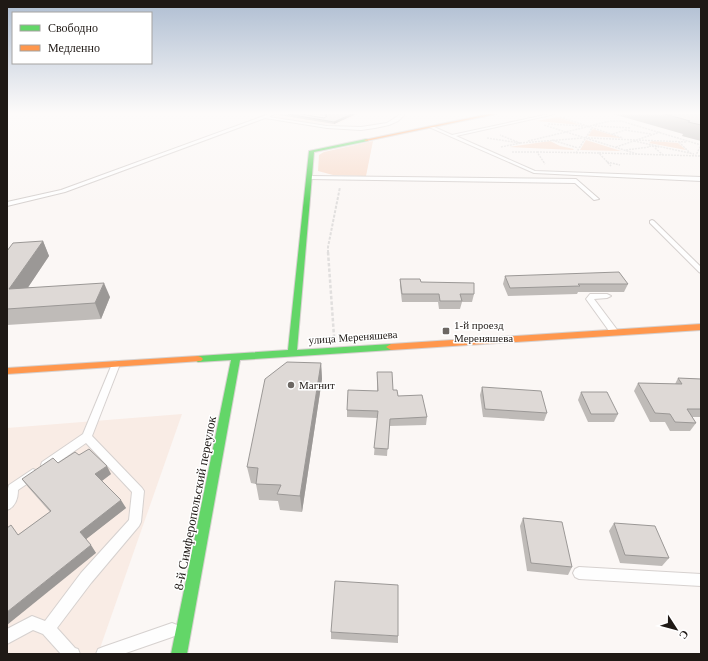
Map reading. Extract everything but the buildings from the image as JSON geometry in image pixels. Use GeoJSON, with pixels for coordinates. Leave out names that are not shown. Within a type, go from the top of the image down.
{"type":"FeatureCollection","features":[{"type":"Feature","properties":{"kind":"street"},"geometry":{"type":"LineString","coordinates":[[292,354],[312,151],[343,145]]}},
{"type":"Feature","properties":{"kind":"street","name":"улица Мереняшева"},"geometry":{"type":"LineString","coordinates":[[7,371],[701,327]]}},
{"type":"Feature","properties":{"kind":"street","name":"8-й Симферопольский переулок"},"geometry":{"type":"LineString","coordinates":[[179,654],[236,357]]}},
{"type":"Feature","properties":{"kind":"lane"},"geometry":{"type":"LineString","coordinates":[[7,204],[63,191],[188,145]]}},
{"type":"Feature","properties":{"kind":"lane"},"geometry":{"type":"LineString","coordinates":[[471,145],[534,172],[701,179]]}},
{"type":"Feature","properties":{"kind":"lane"},"geometry":{"type":"LineString","coordinates":[[310,178],[576,181],[596,199]]}},
{"type":"Feature","properties":{"kind":"lane"},"geometry":{"type":"LineString","coordinates":[[652,222],[701,271]]}},
{"type":"Feature","properties":{"kind":"lane"},"geometry":{"type":"LineString","coordinates":[[607,296],[593,296],[590,299],[615,333]]}},
{"type":"Feature","properties":{"kind":"lane"},"geometry":{"type":"LineString","coordinates":[[7,505],[12,498],[13,488],[87,437],[116,364]]}},
{"type":"Feature","properties":{"kind":"lane"},"geometry":{"type":"LineString","coordinates":[[48,629],[86,578],[136,522],[138,491],[87,437]]}},
{"type":"Feature","properties":{"kind":"lane"},"geometry":{"type":"LineString","coordinates":[[579,573],[701,580]]}},
{"type":"Feature","properties":{"kind":"lane"},"geometry":{"type":"LineString","coordinates":[[7,637],[32,623],[48,629],[70,654],[73,654]]}},
{"type":"Feature","properties":{"kind":"lane"},"geometry":{"type":"LineString","coordinates":[[103,654],[184,627]]}},
{"type":"Feature","properties":{"kind":"path"},"geometry":{"type":"LineString","coordinates":[[500,148],[513,145]]}},
{"type":"Feature","properties":{"kind":"path"},"geometry":{"type":"LineString","coordinates":[[562,145],[578,148]]}},
{"type":"Feature","properties":{"kind":"path"},"geometry":{"type":"LineString","coordinates":[[576,153],[580,145]]}},
{"type":"Feature","properties":{"kind":"path"},"geometry":{"type":"LineString","coordinates":[[608,145],[636,154]]}},
{"type":"Feature","properties":{"kind":"path"},"geometry":{"type":"LineString","coordinates":[[615,147],[621,145]]}},
{"type":"Feature","properties":{"kind":"path"},"geometry":{"type":"LineString","coordinates":[[625,150],[649,145],[701,156]]}},
{"type":"Feature","properties":{"kind":"path"},"geometry":{"type":"LineString","coordinates":[[649,145],[663,155]]}},
{"type":"Feature","properties":{"kind":"path"},"geometry":{"type":"LineString","coordinates":[[682,145],[690,153]]}},
{"type":"Feature","properties":{"kind":"path"},"geometry":{"type":"LineString","coordinates":[[696,154],[700,145]]}},
{"type":"Feature","properties":{"kind":"path"},"geometry":{"type":"LineString","coordinates":[[655,148],[660,147]]}},
{"type":"Feature","properties":{"kind":"path"},"geometry":{"type":"LineString","coordinates":[[511,152],[701,156]]}},
{"type":"Feature","properties":{"kind":"path"},"geometry":{"type":"LineString","coordinates":[[537,152],[548,167]]}},
{"type":"Feature","properties":{"kind":"path"},"geometry":{"type":"LineString","coordinates":[[599,153],[619,176]]}},
{"type":"Feature","properties":{"kind":"path"},"geometry":{"type":"LineString","coordinates":[[335,350],[328,247],[339,196],[340,178]]}},
{"type":"Feature","properties":{"kind":"shaded area"},"geometry":{"type":"Polygon","coordinates":[[[356,145],[372,145],[366,176],[333,175],[318,171],[319,155],[324,152],[356,145]]]}},
{"type":"Feature","properties":{"kind":"shaded area"},"geometry":{"type":"Polygon","coordinates":[[[524,145],[558,145],[574,149],[573,150],[509,147],[524,145]]]}},
{"type":"Feature","properties":{"kind":"shaded area"},"geometry":{"type":"Polygon","coordinates":[[[583,145],[601,145],[621,151],[580,150],[583,145]]]}},
{"type":"Feature","properties":{"kind":"shaded area"},"geometry":{"type":"Polygon","coordinates":[[[659,145],[680,145],[686,150],[659,145]]]}},
{"type":"Feature","properties":{"kind":"shaded area"},"geometry":{"type":"Polygon","coordinates":[[[182,414],[98,654],[7,654],[7,428],[182,414]]]}},
{"type":"Feature","properties":{"kind":"traffic: fast"},"geometry":{"type":"LineString","coordinates":[[292,354],[312,151],[342,145]]}},
{"type":"Feature","properties":{"kind":"traffic: fast"},"geometry":{"type":"LineString","coordinates":[[198,359],[391,347]]}},
{"type":"Feature","properties":{"kind":"traffic: fast"},"geometry":{"type":"LineString","coordinates":[[179,654],[236,357]]}},
{"type":"Feature","properties":{"kind":"traffic: slow"},"geometry":{"type":"LineString","coordinates":[[391,347],[701,327]]}},
{"type":"Feature","properties":{"kind":"traffic: slow"},"geometry":{"type":"LineString","coordinates":[[7,371],[198,359]]}},
{"type":"Feature","properties":{"kind":"place","name":"1-й проезд Мереняшева"},"geometry":{"type":"Point","coordinates":[446,331]}},
{"type":"Feature","properties":{"kind":"place","name":"Магнит"},"geometry":{"type":"Point","coordinates":[291,385]}}]}
